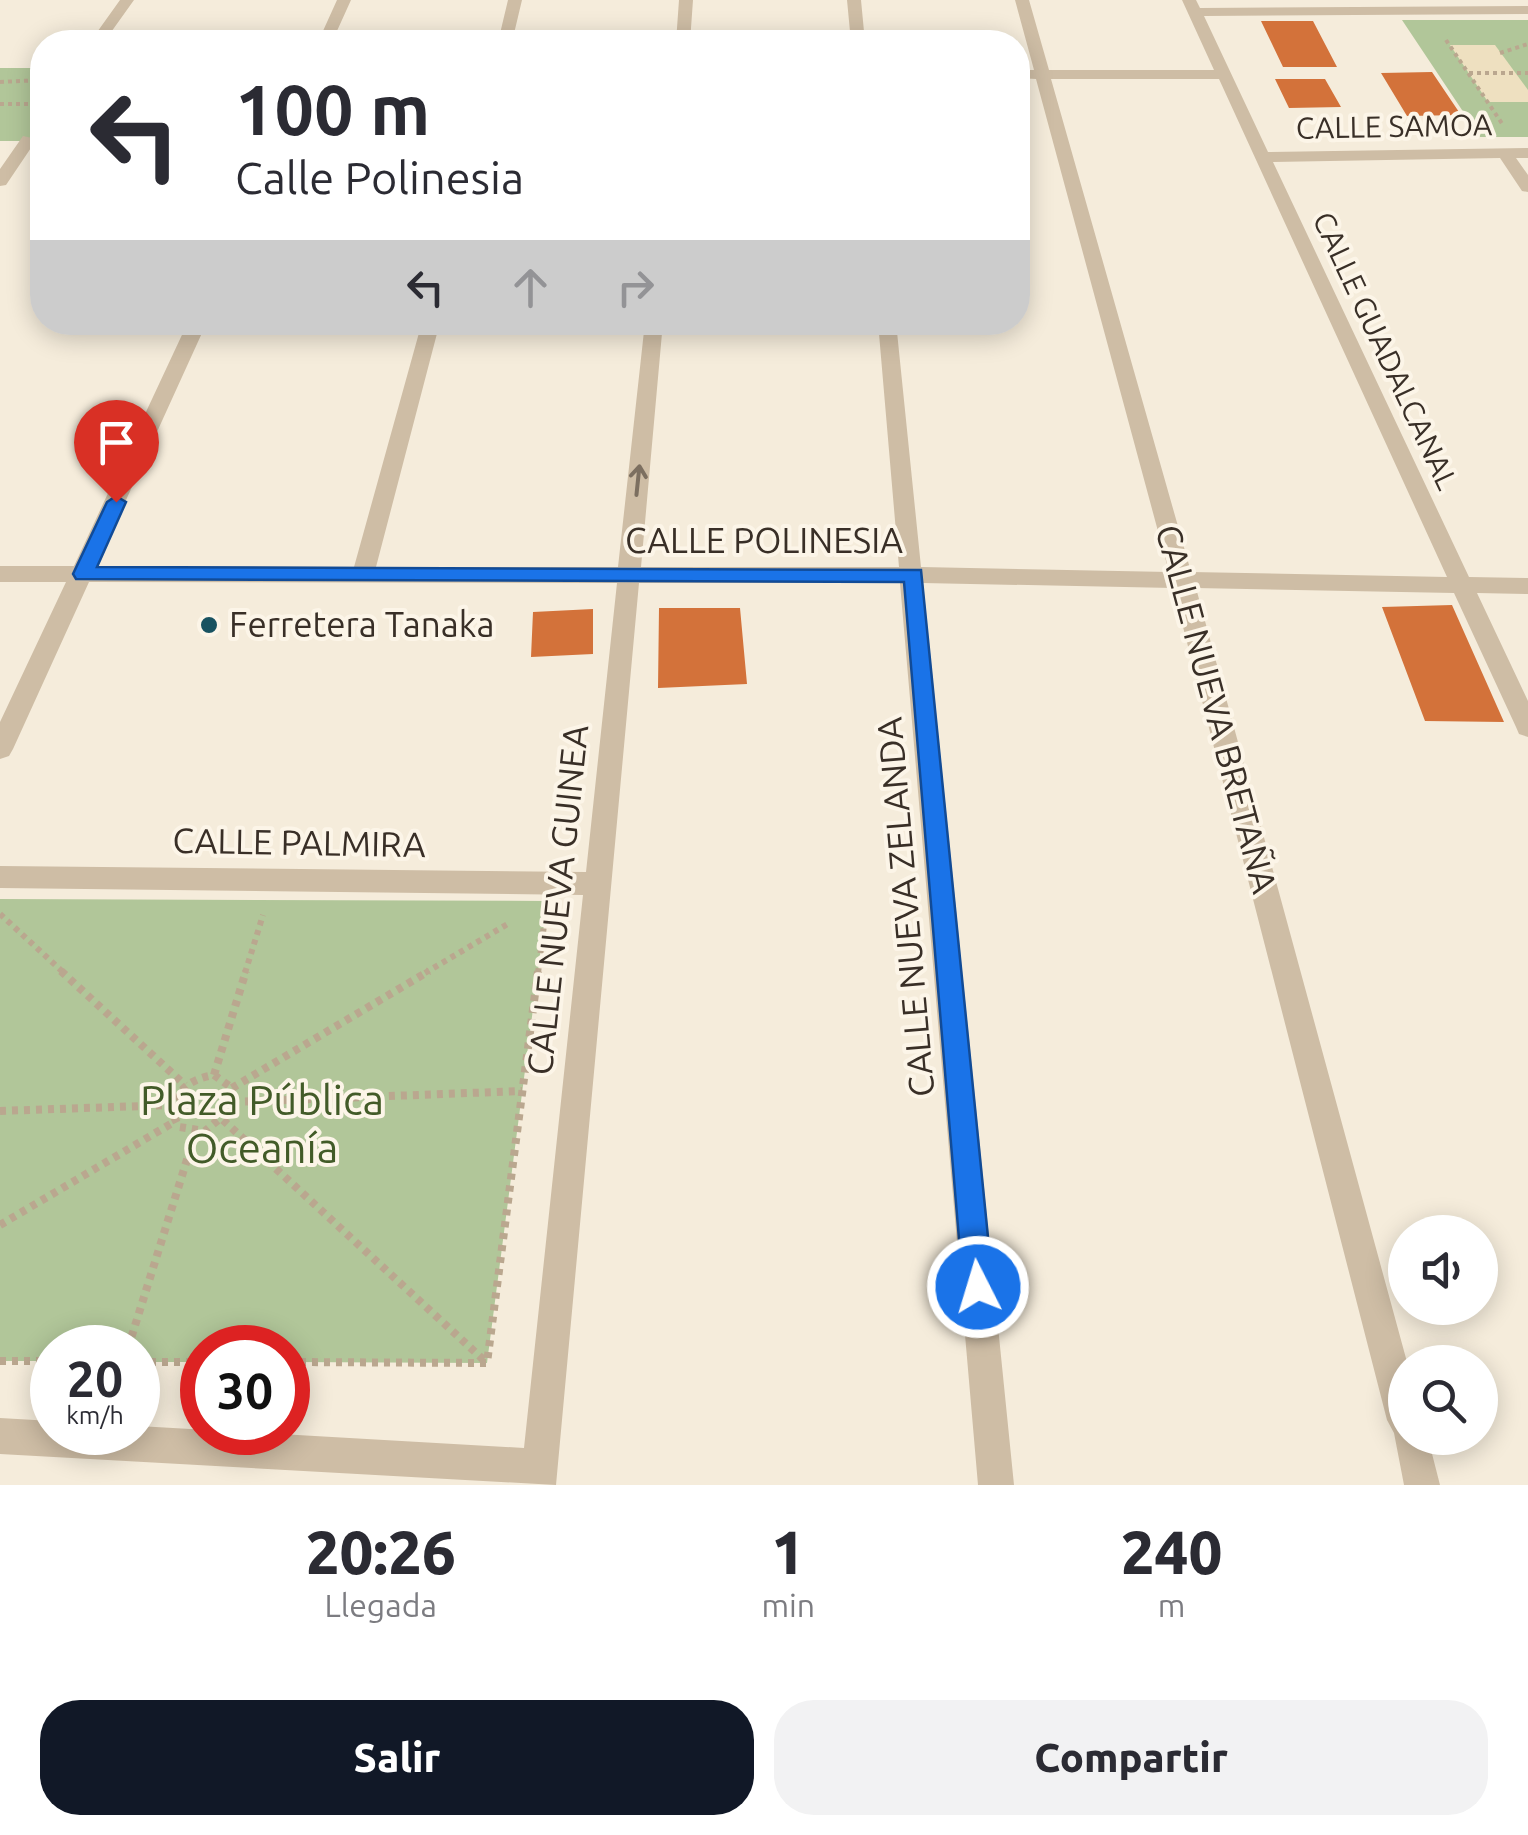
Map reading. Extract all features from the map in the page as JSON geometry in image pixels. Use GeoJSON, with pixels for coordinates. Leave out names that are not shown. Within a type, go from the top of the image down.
{"type":"FeatureCollection","features":[{"type":"Feature","properties":{"kind":"street"},"geometry":{"type":"LineString","coordinates":[[105,30],[126,0]]}},
{"type":"Feature","properties":{"kind":"street"},"geometry":{"type":"LineString","coordinates":[[330,30],[344,0]]}},
{"type":"Feature","properties":{"kind":"street"},"geometry":{"type":"LineString","coordinates":[[508,30],[516,0]]}},
{"type":"Feature","properties":{"kind":"street"},"geometry":{"type":"LineString","coordinates":[[684,30],[686,0]]}},
{"type":"Feature","properties":{"kind":"street"},"geometry":{"type":"LineString","coordinates":[[854,0],[857,30]]}},
{"type":"Feature","properties":{"kind":"street","name":"CALLE NUEVA BRETAÑA"},"geometry":{"type":"LineString","coordinates":[[1022,0],[1025,30]]}},
{"type":"Feature","properties":{"kind":"street"},"geometry":{"type":"LineString","coordinates":[[1192,6],[1528,10]]}},
{"type":"Feature","properties":{"kind":"street","name":"CALLE GUADALCANAL"},"geometry":{"type":"LineString","coordinates":[[1192,6],[1528,727]]}},
{"type":"Feature","properties":{"kind":"street"},"geometry":{"type":"LineString","coordinates":[[1030,74],[1223,75]]}},
{"type":"Feature","properties":{"kind":"street","name":"CALLE NUEVA BRETAÑA"},"geometry":{"type":"LineString","coordinates":[[1030,74],[1183,583],[1388,1356]]}},
{"type":"Feature","properties":{"kind":"street"},"geometry":{"type":"LineString","coordinates":[[0,181],[29,139]]}},
{"type":"Feature","properties":{"kind":"street","name":"CALLE SAMOA"},"geometry":{"type":"LineString","coordinates":[[1260,157],[1528,152]]}},
{"type":"Feature","properties":{"kind":"street"},"geometry":{"type":"LineString","coordinates":[[1504,153],[1528,187]]}},
{"type":"Feature","properties":{"kind":"street"},"geometry":{"type":"LineString","coordinates":[[0,750],[192,335]]}},
{"type":"Feature","properties":{"kind":"street"},"geometry":{"type":"LineString","coordinates":[[362,575],[427,335]]}},
{"type":"Feature","properties":{"kind":"street","name":"CALLE NUEVA GUINEA"},"geometry":{"type":"LineString","coordinates":[[538,1476],[653,335]]}},
{"type":"Feature","properties":{"kind":"street","name":"CALLE NUEVA ZELANDA"},"geometry":{"type":"LineString","coordinates":[[888,335],[914,575],[996,1485]]}},
{"type":"Feature","properties":{"kind":"street","name":"CALLE POLINESIA"},"geometry":{"type":"LineString","coordinates":[[0,574],[914,575],[1183,583],[1528,586]]}},
{"type":"Feature","properties":{"kind":"street","name":"CALLE PALMIRA"},"geometry":{"type":"LineString","coordinates":[[0,877],[597,884]]}},
{"type":"Feature","properties":{"kind":"street"},"geometry":{"type":"LineString","coordinates":[[0,1436],[538,1476]]}},
{"type":"Feature","properties":{"kind":"street"},"geometry":{"type":"LineString","coordinates":[[1414,1455],[1422,1485]]}},
{"type":"Feature","properties":{"kind":"path"},"geometry":{"type":"LineString","coordinates":[[1406,6],[1434,20],[1510,137],[1504,153]]}},
{"type":"Feature","properties":{"kind":"path"},"geometry":{"type":"LineString","coordinates":[[1500,53],[1528,44]]}},
{"type":"Feature","properties":{"kind":"path"},"geometry":{"type":"LineString","coordinates":[[1469,73],[1528,72]]}},
{"type":"Feature","properties":{"kind":"path"},"geometry":{"type":"LineString","coordinates":[[0,82],[30,81]]}},
{"type":"Feature","properties":{"kind":"path"},"geometry":{"type":"LineString","coordinates":[[0,104],[30,104]]}},
{"type":"Feature","properties":{"kind":"path"},"geometry":{"type":"LineString","coordinates":[[214,1075],[268,900]]}},
{"type":"Feature","properties":{"kind":"path"},"geometry":{"type":"LineString","coordinates":[[487,1363],[547,901]]}},
{"type":"Feature","properties":{"kind":"path"},"geometry":{"type":"LineString","coordinates":[[0,914],[185,1085]]}},
{"type":"Feature","properties":{"kind":"path"},"geometry":{"type":"LineString","coordinates":[[232,1088],[514,921]]}},
{"type":"Feature","properties":{"kind":"path"},"geometry":{"type":"LineString","coordinates":[[174,1122],[172,1105],[185,1085],[214,1075]]}},
{"type":"Feature","properties":{"kind":"path"},"geometry":{"type":"LineString","coordinates":[[214,1075],[232,1088]]}},
{"type":"Feature","properties":{"kind":"path"},"geometry":{"type":"LineString","coordinates":[[174,1122],[196,1132],[223,1120],[233,1102],[232,1088]]}},
{"type":"Feature","properties":{"kind":"path"},"geometry":{"type":"LineString","coordinates":[[233,1102],[522,1090]]}},
{"type":"Feature","properties":{"kind":"path"},"geometry":{"type":"LineString","coordinates":[[0,1112],[172,1105]]}},
{"type":"Feature","properties":{"kind":"path"},"geometry":{"type":"LineString","coordinates":[[223,1120],[487,1363]]}},
{"type":"Feature","properties":{"kind":"path"},"geometry":{"type":"LineString","coordinates":[[0,1224],[174,1122]]}},
{"type":"Feature","properties":{"kind":"path"},"geometry":{"type":"LineString","coordinates":[[135,1325],[196,1132]]}},
{"type":"Feature","properties":{"kind":"path"},"geometry":{"type":"LineString","coordinates":[[0,1361],[30,1361]]}},
{"type":"Feature","properties":{"kind":"path"},"geometry":{"type":"LineString","coordinates":[[310,1362],[487,1363]]}},
{"type":"Feature","properties":{"kind":"green space"},"geometry":{"type":"Polygon","coordinates":[[[1402,20],[1528,20],[1528,137],[1480,137],[1402,20]]]}},
{"type":"Feature","properties":{"kind":"green space"},"geometry":{"type":"Polygon","coordinates":[[[0,68],[30,68],[30,141],[0,141],[0,68]]]}},
{"type":"Feature","properties":{"kind":"green space","name":"Plaza Pública Oceanía"},"geometry":{"type":"Polygon","coordinates":[[[0,899],[547,901],[487,1363],[310,1362],[310,1325],[180,1325],[180,1362],[160,1362],[160,1325],[30,1325],[30,1361],[0,1361],[0,899]]]}},
{"type":"Feature","properties":{"kind":"shaded area"},"geometry":{"type":"Polygon","coordinates":[[[1450,45],[1495,45],[1528,90],[1528,102],[1488,102],[1450,45]]]}},
{"type":"Feature","properties":{"kind":"building"},"geometry":{"type":"Polygon","coordinates":[[[1261,21],[1313,21],[1337,67],[1283,67],[1261,21]]]}},
{"type":"Feature","properties":{"kind":"building"},"geometry":{"type":"Polygon","coordinates":[[[1432,72],[1461,115],[1407,116],[1381,73],[1432,72]]]}},
{"type":"Feature","properties":{"kind":"building"},"geometry":{"type":"Polygon","coordinates":[[[1275,79],[1325,79],[1341,107],[1289,108],[1275,79]]]}},
{"type":"Feature","properties":{"kind":"building"},"geometry":{"type":"Polygon","coordinates":[[[1452,605],[1504,722],[1425,721],[1382,607],[1452,605]]]}},
{"type":"Feature","properties":{"kind":"building"},"geometry":{"type":"Polygon","coordinates":[[[659,608],[740,608],[747,684],[658,688],[659,608]]]}},
{"type":"Feature","properties":{"kind":"building"},"geometry":{"type":"Polygon","coordinates":[[[593,609],[593,654],[531,657],[533,612],[593,609]]]}},
{"type":"Feature","properties":{"kind":"place","name":"Ferretera Tanaka"},"geometry":{"type":"Point","coordinates":[209,625]}},
{"type":"Feature","properties":{"kind":"route"},"geometry":{"type":"LineString","coordinates":[[116,502],[84,574],[914,575],[978,1287]]}}]}
